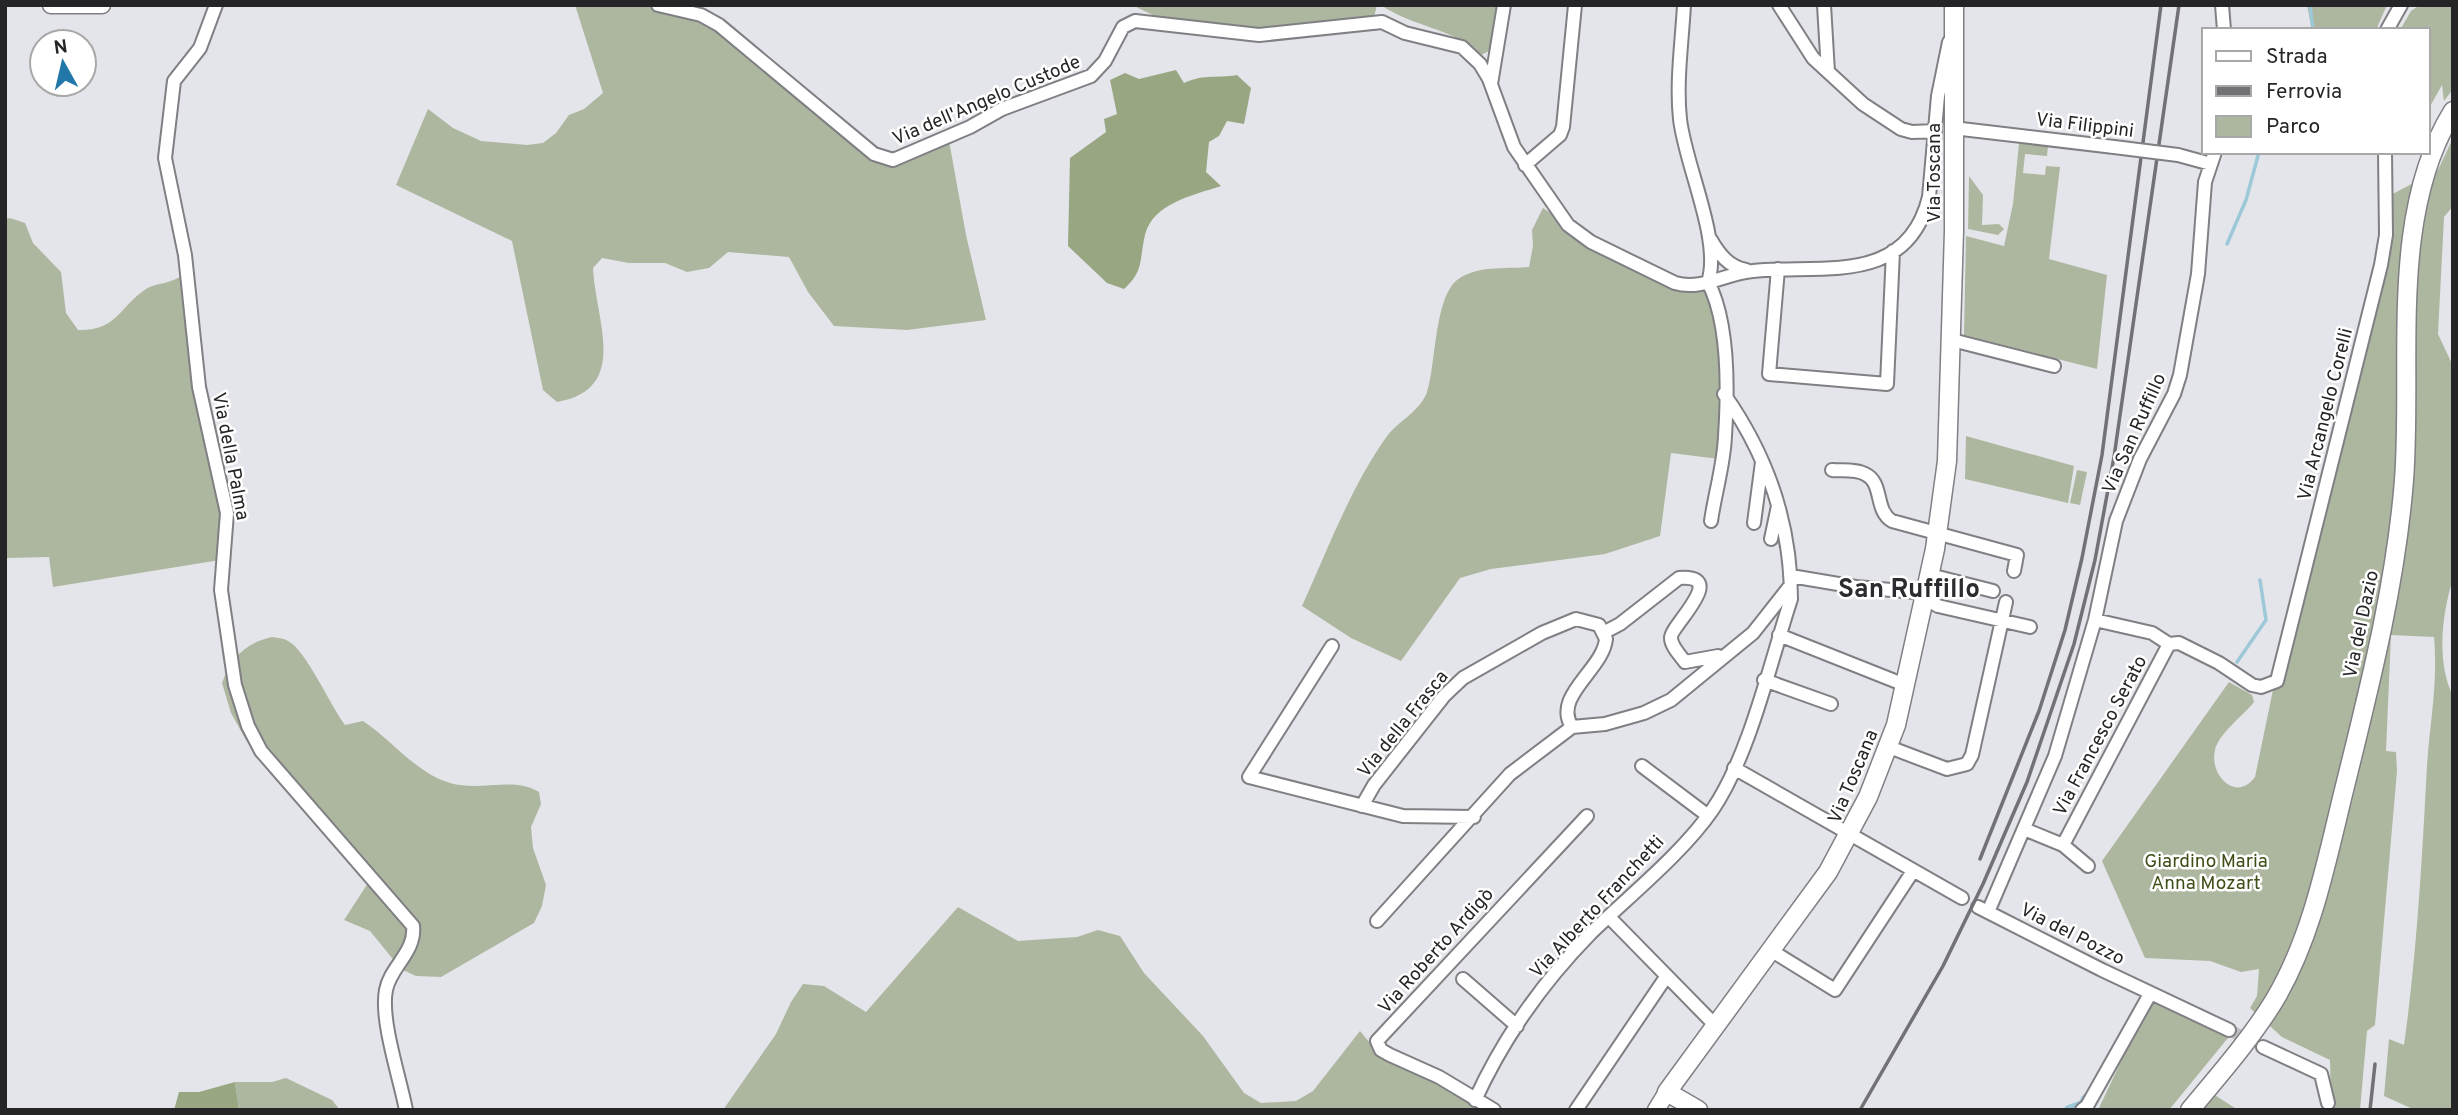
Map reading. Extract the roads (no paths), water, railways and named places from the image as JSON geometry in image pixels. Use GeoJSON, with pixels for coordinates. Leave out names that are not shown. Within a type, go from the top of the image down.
{"type":"FeatureCollection","features":[{"type":"Feature","properties":{"kind":"main road","name":"Via Toscana"},"geometry":{"type":"LineString","coordinates":[[1667,1092],[1807,904],[1850,834],[1889,747],[1930,575],[1947,461],[1952,340],[1953,128],[1946,94],[1954,11]]}},
{"type":"Feature","properties":{"kind":"main road","name":"Via del Dazio"},"geometry":{"type":"LineString","coordinates":[[2190,1110],[2274,1000],[2306,931],[2330,847],[2394,569],[2404,479],[2411,243],[2419,197],[2431,157],[2453,111]]}},
{"type":"Feature","properties":{"kind":"main road"},"geometry":{"type":"LineString","coordinates":[[1667,1092],[1698,1110]]}},
{"type":"Feature","properties":{"kind":"street"},"geometry":{"type":"LineString","coordinates":[[51,5],[102,5]]}},
{"type":"Feature","properties":{"kind":"street","name":"Via della Palma"},"geometry":{"type":"LineString","coordinates":[[216,5],[200,48],[174,81],[165,158],[185,255],[199,387],[227,513],[221,590],[235,685],[248,726],[261,751],[413,926],[414,938],[386,986],[383,1008],[406,1110]]}},
{"type":"Feature","properties":{"kind":"street","name":"Via dell'Angelo Custode"},"geometry":{"type":"LineString","coordinates":[[658,5],[701,15],[719,25],[883,159],[903,157],[1002,109],[1091,76],[1105,61],[1123,27],[1135,22],[1259,35],[1382,22],[1405,33],[1462,47],[1480,64],[1525,165],[1552,205],[1578,234],[1675,283],[1690,286],[1750,271],[1844,270],[1875,261],[1893,251],[1916,228],[1925,213],[1934,131],[1946,94]]}},
{"type":"Feature","properties":{"kind":"street"},"geometry":{"type":"LineString","coordinates":[[1491,84],[1504,5]]}},
{"type":"Feature","properties":{"kind":"street"},"geometry":{"type":"LineString","coordinates":[[1525,165],[1560,135],[1563,127],[1575,5]]}},
{"type":"Feature","properties":{"kind":"street"},"geometry":{"type":"LineString","coordinates":[[1684,5],[1679,118],[1691,176],[1708,233],[1713,262],[1708,282],[1716,297],[1722,320],[1725,438],[1711,521]]}},
{"type":"Feature","properties":{"kind":"street"},"geometry":{"type":"LineString","coordinates":[[1779,5],[1814,58],[1863,104],[1901,129],[1912,132],[1934,131]]}},
{"type":"Feature","properties":{"kind":"street"},"geometry":{"type":"LineString","coordinates":[[1824,5],[1828,72]]}},
{"type":"Feature","properties":{"kind":"street"},"geometry":{"type":"LineString","coordinates":[[2222,5],[2224,28]]}},
{"type":"Feature","properties":{"kind":"street"},"geometry":{"type":"LineString","coordinates":[[2388,28],[2401,5]]}},
{"type":"Feature","properties":{"kind":"street","name":"Via Filippini"},"geometry":{"type":"LineString","coordinates":[[1953,128],[2213,158]]}},
{"type":"Feature","properties":{"kind":"street","name":"Via Arcangelo Corelli"},"geometry":{"type":"LineString","coordinates":[[2169,644],[2179,643],[2260,688],[2277,681],[2381,265],[2386,235],[2385,154]]}},
{"type":"Feature","properties":{"kind":"street","name":"Via San Ruffillo"},"geometry":{"type":"LineString","coordinates":[[2095,620],[2116,521],[2140,459],[2174,394],[2184,358],[2198,274],[2202,201],[2213,158]]}},
{"type":"Feature","properties":{"kind":"street"},"geometry":{"type":"LineString","coordinates":[[1708,233],[1723,257],[1739,269],[1750,271]]}},
{"type":"Feature","properties":{"kind":"street"},"geometry":{"type":"LineString","coordinates":[[1778,269],[1769,374],[1887,384],[1893,251]]}},
{"type":"Feature","properties":{"kind":"street"},"geometry":{"type":"LineString","coordinates":[[1952,340],[2054,366]]}},
{"type":"Feature","properties":{"kind":"street"},"geometry":{"type":"LineString","coordinates":[[1377,921],[1474,817],[1510,774],[1572,727],[1605,724],[1644,713],[1671,700],[1753,633],[1791,581],[1779,502],[1743,419],[1724,394]]}},
{"type":"Feature","properties":{"kind":"street"},"geometry":{"type":"LineString","coordinates":[[1754,523],[1762,462]]}},
{"type":"Feature","properties":{"kind":"street"},"geometry":{"type":"LineString","coordinates":[[1832,470],[1865,474],[1874,483],[1883,515],[1892,521],[2017,555],[2014,571]]}},
{"type":"Feature","properties":{"kind":"street"},"geometry":{"type":"LineString","coordinates":[[1772,539],[1779,502]]}},
{"type":"Feature","properties":{"kind":"street"},"geometry":{"type":"LineString","coordinates":[[1930,575],[1993,591]]}},
{"type":"Feature","properties":{"kind":"street"},"geometry":{"type":"LineString","coordinates":[[1572,727],[1567,719],[1567,705],[1599,660],[1605,647],[1603,633],[1620,624],[1679,578],[1690,577],[1696,581],[1699,591],[1697,599],[1671,633],[1670,640],[1685,662],[1718,656],[1721,659]]}},
{"type":"Feature","properties":{"kind":"street"},"geometry":{"type":"LineString","coordinates":[[1791,581],[1909,591],[1938,606],[2029,627]]}},
{"type":"Feature","properties":{"kind":"street","name":"Via Alberto Franchetti"},"geometry":{"type":"LineString","coordinates":[[1475,1100],[1517,1026],[1567,959],[1707,816],[1734,768],[1790,599],[1791,581]]}},
{"type":"Feature","properties":{"kind":"street"},"geometry":{"type":"LineString","coordinates":[[1889,747],[1947,769],[1967,764],[1972,755],[2006,602]]}},
{"type":"Feature","properties":{"kind":"street","name":"Via della Frasca"},"geometry":{"type":"LineString","coordinates":[[1362,806],[1374,785],[1444,696],[1470,672],[1542,633],[1576,619],[1599,625],[1603,633]]}},
{"type":"Feature","properties":{"kind":"street"},"geometry":{"type":"LineString","coordinates":[[2059,844],[2024,829],[2055,756],[2095,620],[2152,633],[2169,644]]}},
{"type":"Feature","properties":{"kind":"street"},"geometry":{"type":"LineString","coordinates":[[1779,635],[1905,685]]}},
{"type":"Feature","properties":{"kind":"street","name":"Via Francesco Serato"},"geometry":{"type":"LineString","coordinates":[[2088,866],[2059,844],[2169,644]]}},
{"type":"Feature","properties":{"kind":"street"},"geometry":{"type":"LineString","coordinates":[[1332,646],[1249,776],[1403,816],[1474,817]]}},
{"type":"Feature","properties":{"kind":"street"},"geometry":{"type":"LineString","coordinates":[[1764,680],[1831,704]]}},
{"type":"Feature","properties":{"kind":"street"},"geometry":{"type":"LineString","coordinates":[[1642,766],[1707,816]]}},
{"type":"Feature","properties":{"kind":"street"},"geometry":{"type":"LineString","coordinates":[[1734,768],[1962,898]]}},
{"type":"Feature","properties":{"kind":"street","name":"Via Roberto Ardigò"},"geometry":{"type":"LineString","coordinates":[[1494,1110],[1439,1077],[1381,1050],[1377,1041],[1587,816]]}},
{"type":"Feature","properties":{"kind":"street","name":"Via del Pozzo"},"geometry":{"type":"LineString","coordinates":[[2024,829],[1983,909],[2150,994],[2229,1030]]}},
{"type":"Feature","properties":{"kind":"street"},"geometry":{"type":"LineString","coordinates":[[1772,951],[1835,990],[1913,871]]}},
{"type":"Feature","properties":{"kind":"street"},"geometry":{"type":"LineString","coordinates":[[1609,917],[1716,1026]]}},
{"type":"Feature","properties":{"kind":"street"},"geometry":{"type":"LineString","coordinates":[[1576,1110],[1666,977]]}},
{"type":"Feature","properties":{"kind":"street"},"geometry":{"type":"LineString","coordinates":[[1463,979],[1517,1026]]}},
{"type":"Feature","properties":{"kind":"street"},"geometry":{"type":"LineString","coordinates":[[2082,1110],[2087,1106],[2150,994]]}},
{"type":"Feature","properties":{"kind":"street"},"geometry":{"type":"LineString","coordinates":[[2263,1047],[2321,1074],[2328,1103]]}},
{"type":"Feature","properties":{"kind":"street","name":"Via Toscana"},"geometry":{"type":"LineString","coordinates":[[1656,1110],[1667,1092]]}},
{"type":"Feature","properties":{"kind":"waterway"},"geometry":{"type":"LineString","coordinates":[[2310,5],[2313,28]]}},
{"type":"Feature","properties":{"kind":"waterway"},"geometry":{"type":"LineString","coordinates":[[2227,244],[2246,200],[2258,154]]}},
{"type":"Feature","properties":{"kind":"waterway"},"geometry":{"type":"LineString","coordinates":[[2237,662],[2266,620],[2260,580]]}},
{"type":"Feature","properties":{"kind":"waterway"},"geometry":{"type":"LineString","coordinates":[[2069,1110],[2083,1105],[2086,1099]]}},
{"type":"Feature","properties":{"kind":"tunnel"},"geometry":{"type":"LineString","coordinates":[[2229,1030],[2263,1047]]}},
{"type":"Feature","properties":{"kind":"railway"},"geometry":{"type":"LineString","coordinates":[[1980,859],[2039,711],[2065,630],[2082,558],[2102,455],[2161,5]]}},
{"type":"Feature","properties":{"kind":"railway"},"geometry":{"type":"LineString","coordinates":[[1860,1110],[1943,966],[1983,884],[2027,782],[2074,644],[2095,560],[2114,457],[2179,5]]}},
{"type":"Feature","properties":{"kind":"railway"},"geometry":{"type":"LineString","coordinates":[[2370,1110],[2375,1064]]}},
{"type":"Feature","properties":{"kind":"district","name":"San Ruffillo"},"geometry":{"type":"Point","coordinates":[1909,588]}},
{"type":"Feature","properties":{"kind":"park label","name":"Giardino Maria Anna Mozart"},"geometry":{"type":"Point","coordinates":[2206,871]}}]}
